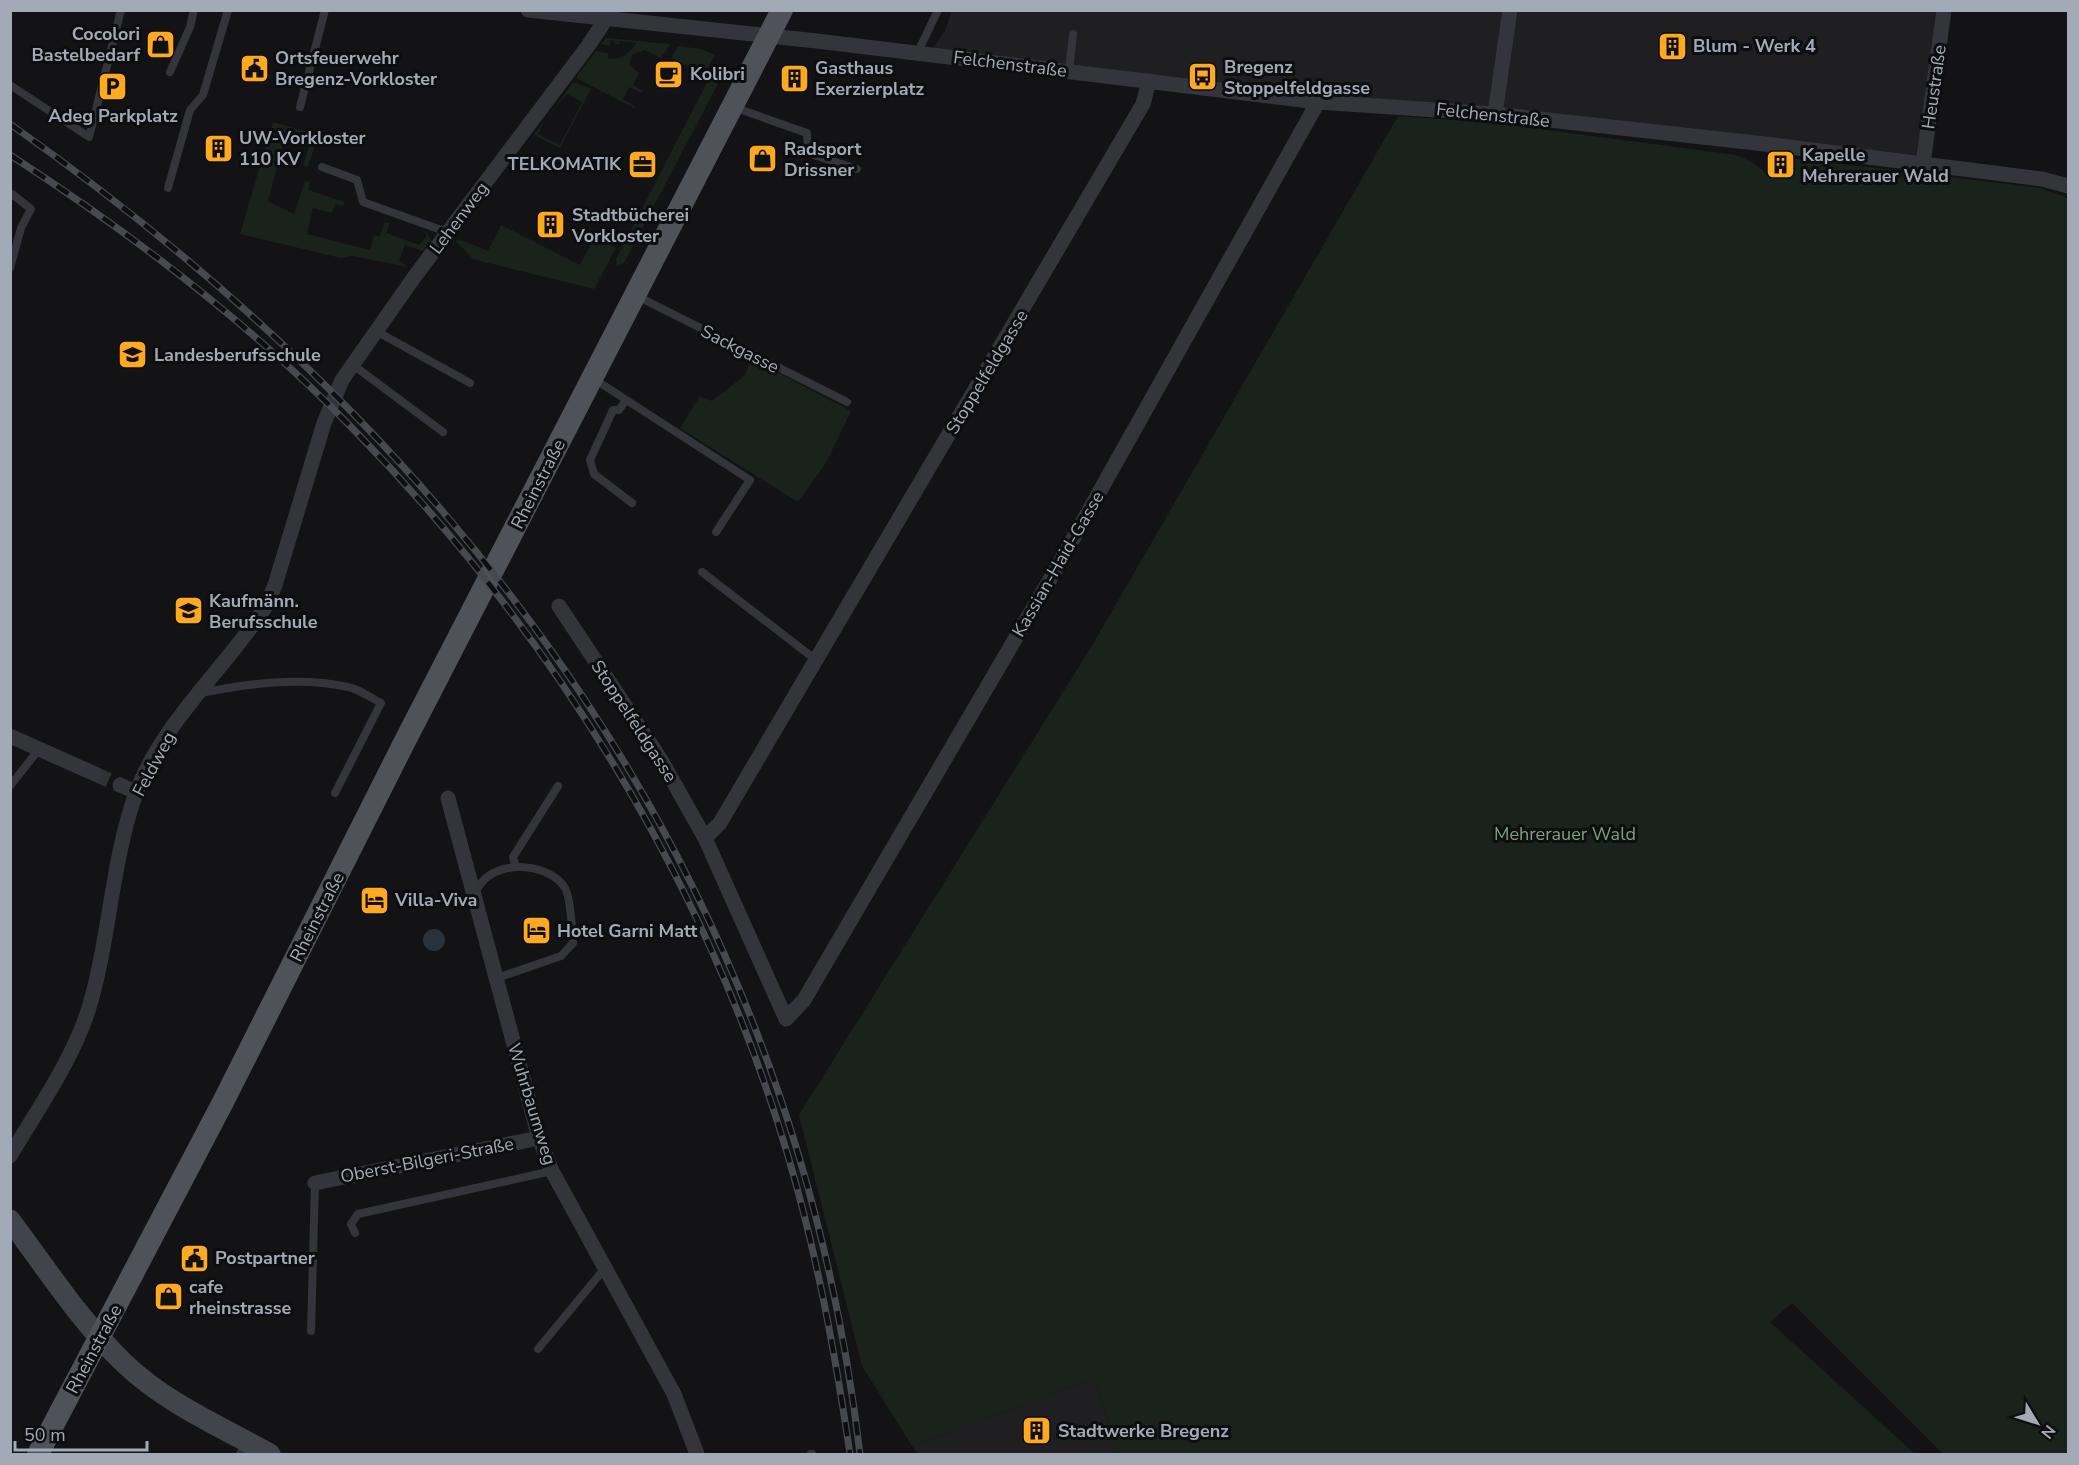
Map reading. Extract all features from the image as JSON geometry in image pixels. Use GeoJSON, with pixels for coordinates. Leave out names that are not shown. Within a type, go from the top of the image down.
{"type":"FeatureCollection","features":[{"type":"Feature","properties":{"kind":"main road","name":"Rheinstraße"},"geometry":{"type":"LineString","coordinates":[[38,1455],[222,1104],[634,295],[782,10]]}},
{"type":"Feature","properties":{"kind":"street","name":"Felchenstraße"},"geometry":{"type":"LineString","coordinates":[[528,10],[606,15],[1318,102],[1495,114],[1923,164],[2042,179],[2068,186]]}},
{"type":"Feature","properties":{"kind":"street"},"geometry":{"type":"LineString","coordinates":[[1495,114],[1510,10]]}},
{"type":"Feature","properties":{"kind":"street","name":"Heustraße"},"geometry":{"type":"LineString","coordinates":[[1923,164],[1944,10]]}},
{"type":"Feature","properties":{"kind":"street","name":"Lehenweg"},"geometry":{"type":"LineString","coordinates":[[324,423],[337,389],[376,331],[606,15]]}},
{"type":"Feature","properties":{"kind":"street","name":"Stoppelfeldgasse"},"geometry":{"type":"LineString","coordinates":[[705,838],[720,823],[1143,104],[1149,81]]}},
{"type":"Feature","properties":{"kind":"street","name":"Kassian-Haid-Gasse"},"geometry":{"type":"LineString","coordinates":[[786,1019],[804,1000],[1059,564],[1318,102]]}},
{"type":"Feature","properties":{"kind":"street","name":"Feldweg"},"geometry":{"type":"LineString","coordinates":[[10,1156],[71,1052],[88,1011],[108,930],[121,851],[136,792],[163,742],[266,606],[324,423]]}},
{"type":"Feature","properties":{"kind":"street","name":"Stoppelfeldgasse"},"geometry":{"type":"LineString","coordinates":[[559,606],[661,760],[705,838],[786,1019]]}},
{"type":"Feature","properties":{"kind":"street"},"geometry":{"type":"LineString","coordinates":[[10,736],[95,774]]}},
{"type":"Feature","properties":{"kind":"street"},"geometry":{"type":"LineString","coordinates":[[120,785],[136,792]]}},
{"type":"Feature","properties":{"kind":"street","name":"Wuhrbaumweg"},"geometry":{"type":"LineString","coordinates":[[448,798],[539,1138],[552,1171],[674,1394],[697,1455]]}},
{"type":"Feature","properties":{"kind":"street","name":"Oberst-Bilgeri-Straße"},"geometry":{"type":"LineString","coordinates":[[315,1183],[539,1138]]}},
{"type":"Feature","properties":{"kind":"street"},"geometry":{"type":"LineString","coordinates":[[10,1220],[100,1337],[125,1364],[245,1449],[270,1455]]}},
{"type":"Feature","properties":{"kind":"lane"},"geometry":{"type":"LineString","coordinates":[[10,86],[90,137],[121,10]]}},
{"type":"Feature","properties":{"kind":"lane"},"geometry":{"type":"LineString","coordinates":[[170,72],[194,10]]}},
{"type":"Feature","properties":{"kind":"lane"},"geometry":{"type":"LineString","coordinates":[[168,188],[190,110],[203,95],[228,10]]}},
{"type":"Feature","properties":{"kind":"lane"},"geometry":{"type":"LineString","coordinates":[[300,107],[325,10]]}},
{"type":"Feature","properties":{"kind":"lane"},"geometry":{"type":"LineString","coordinates":[[917,54],[938,10]]}},
{"type":"Feature","properties":{"kind":"lane"},"geometry":{"type":"LineString","coordinates":[[1069,71],[1072,34]]}},
{"type":"Feature","properties":{"kind":"lane"},"geometry":{"type":"LineString","coordinates":[[733,106],[807,133],[808,153],[857,169]]}},
{"type":"Feature","properties":{"kind":"lane"},"geometry":{"type":"LineString","coordinates":[[322,167],[357,180],[363,202],[447,232]]}},
{"type":"Feature","properties":{"kind":"lane"},"geometry":{"type":"LineString","coordinates":[[10,268],[21,228],[31,209],[12,194]]}},
{"type":"Feature","properties":{"kind":"lane","name":"Sackgasse"},"geometry":{"type":"LineString","coordinates":[[634,295],[847,402]]}},
{"type":"Feature","properties":{"kind":"lane"},"geometry":{"type":"LineString","coordinates":[[376,331],[470,383]]}},
{"type":"Feature","properties":{"kind":"lane"},"geometry":{"type":"LineString","coordinates":[[353,365],[443,432]]}},
{"type":"Feature","properties":{"kind":"lane"},"geometry":{"type":"LineString","coordinates":[[592,378],[750,480],[716,532]]}},
{"type":"Feature","properties":{"kind":"lane","name":"Rheinstraße"},"geometry":{"type":"LineString","coordinates":[[626,400],[619,410],[613,410],[608,417],[590,460],[590,467],[594,474],[632,503]]}},
{"type":"Feature","properties":{"kind":"lane"},"geometry":{"type":"LineString","coordinates":[[702,572],[816,660]]}},
{"type":"Feature","properties":{"kind":"lane"},"geometry":{"type":"LineString","coordinates":[[198,693],[244,685],[290,682],[349,687],[381,703],[335,792]]}},
{"type":"Feature","properties":{"kind":"lane"},"geometry":{"type":"LineString","coordinates":[[10,786],[39,749]]}},
{"type":"Feature","properties":{"kind":"lane"},"geometry":{"type":"LineString","coordinates":[[516,867],[513,857],[558,786]]}},
{"type":"Feature","properties":{"kind":"lane"},"geometry":{"type":"LineString","coordinates":[[475,892],[486,877],[516,867],[535,868],[554,876],[567,890],[573,943],[561,956],[497,978]]}},
{"type":"Feature","properties":{"kind":"lane"},"geometry":{"type":"LineString","coordinates":[[355,1233],[351,1224],[358,1214],[552,1171]]}},
{"type":"Feature","properties":{"kind":"lane"},"geometry":{"type":"LineString","coordinates":[[311,1331],[315,1183]]}},
{"type":"Feature","properties":{"kind":"lane"},"geometry":{"type":"LineString","coordinates":[[538,1349],[605,1268]]}},
{"type":"Feature","properties":{"kind":"shaded area"},"geometry":{"type":"Polygon","coordinates":[[[952,10],[1944,11],[1923,164],[928,55],[945,31],[952,10]]]}},
{"type":"Feature","properties":{"kind":"shaded area"},"geometry":{"type":"Polygon","coordinates":[[[434,929],[442,932],[445,940],[442,948],[434,951],[426,948],[423,940],[426,932],[434,929]]]}},
{"type":"Feature","properties":{"kind":"shaded area"},"geometry":{"type":"Polygon","coordinates":[[[1094,1378],[1118,1454],[918,1454],[912,1446],[1094,1378]]]}},
{"type":"Feature","properties":{"kind":"green space"},"geometry":{"type":"Polygon","coordinates":[[[606,38],[670,44],[661,58],[645,50],[632,55],[629,65],[639,73],[633,85],[643,91],[642,93],[629,87],[623,99],[636,107],[634,108],[578,79],[577,76],[596,51],[608,53],[608,58],[613,59],[628,53],[637,43],[620,41],[619,44],[615,44],[615,41],[611,40],[610,46],[601,44],[606,38]]]}},
{"type":"Feature","properties":{"kind":"green space"},"geometry":{"type":"Polygon","coordinates":[[[678,46],[701,49],[715,55],[704,75],[671,58],[678,46]]]}},
{"type":"Feature","properties":{"kind":"green space"},"geometry":{"type":"Polygon","coordinates":[[[712,73],[720,80],[624,263],[617,266],[616,259],[712,73]]]}},
{"type":"Feature","properties":{"kind":"green space"},"geometry":{"type":"Polygon","coordinates":[[[573,82],[591,89],[560,148],[534,135],[545,120],[538,134],[560,145],[582,102],[567,94],[555,108],[573,82]]]}},
{"type":"Feature","properties":{"kind":"green space","name":"Mehrerauer Wald"},"geometry":{"type":"Polygon","coordinates":[[[1398,116],[1493,123],[1737,155],[1753,163],[1771,177],[1784,160],[1799,159],[2040,188],[2068,198],[2068,1454],[1943,1454],[1792,1303],[1770,1322],[1915,1454],[1118,1454],[1094,1378],[912,1446],[862,1366],[799,1115],[1093,644],[1398,116]]]}},
{"type":"Feature","properties":{"kind":"green space"},"geometry":{"type":"Polygon","coordinates":[[[273,122],[318,135],[308,167],[303,166],[310,143],[285,136],[268,201],[294,214],[305,181],[310,182],[308,190],[345,202],[343,206],[335,204],[332,213],[313,208],[307,234],[370,250],[374,235],[379,237],[385,222],[390,223],[386,233],[419,245],[427,236],[424,232],[426,232],[431,240],[423,251],[405,245],[399,261],[408,267],[352,256],[341,258],[240,234],[273,122]]]}},
{"type":"Feature","properties":{"kind":"green space"},"geometry":{"type":"Polygon","coordinates":[[[501,225],[580,265],[595,237],[616,248],[594,289],[473,259],[456,241],[458,239],[488,251],[501,225]]]}},
{"type":"Feature","properties":{"kind":"green space"},"geometry":{"type":"Polygon","coordinates":[[[752,359],[851,411],[826,463],[798,502],[680,428],[700,396],[712,401],[744,376],[752,359]]]}},
{"type":"Feature","properties":{"kind":"tunnel"},"geometry":{"type":"LineString","coordinates":[[95,774],[120,785]]}},
{"type":"Feature","properties":{"kind":"railway"},"geometry":{"type":"LineString","coordinates":[[10,124],[176,251],[328,388],[464,537],[583,697],[683,869],[764,1052],[823,1247],[860,1454]]}},
{"type":"Feature","properties":{"kind":"railway"},"geometry":{"type":"LineString","coordinates":[[10,155],[102,217],[190,283],[275,354],[316,392],[427,509],[495,591],[557,677],[615,767],[668,861],[714,957],[755,1055],[788,1156],[808,1230],[831,1341],[850,1454]]}},
{"type":"Feature","properties":{"kind":"place","name":"Cocolori Bastelbedarf"},"geometry":{"type":"Point","coordinates":[161,44]}},
{"type":"Feature","properties":{"kind":"place","name":"Blum - Werk 4"},"geometry":{"type":"Point","coordinates":[1672,46]}},
{"type":"Feature","properties":{"kind":"place","name":"Ortsfeuerwehr Bregenz-Vorkloster"},"geometry":{"type":"Point","coordinates":[254,68]}},
{"type":"Feature","properties":{"kind":"place","name":"Kolibri"},"geometry":{"type":"Point","coordinates":[669,74]}},
{"type":"Feature","properties":{"kind":"place","name":"Bregenz Stoppelfeldgasse"},"geometry":{"type":"Point","coordinates":[1203,77]}},
{"type":"Feature","properties":{"kind":"place","name":"Gasthaus Exerzierplatz"},"geometry":{"type":"Point","coordinates":[794,78]}},
{"type":"Feature","properties":{"kind":"place","name":"Adeg Parkplatz"},"geometry":{"type":"Point","coordinates":[113,87]}},
{"type":"Feature","properties":{"kind":"place","name":"UW-Vorkloster 110 KV"},"geometry":{"type":"Point","coordinates":[218,148]}},
{"type":"Feature","properties":{"kind":"place","name":"Radsport Drissner"},"geometry":{"type":"Point","coordinates":[763,159]}},
{"type":"Feature","properties":{"kind":"place","name":"TELKOMATIK"},"geometry":{"type":"Point","coordinates":[642,164]}},
{"type":"Feature","properties":{"kind":"place","name":"Kapelle Mehrerauer Wald"},"geometry":{"type":"Point","coordinates":[1781,165]}},
{"type":"Feature","properties":{"kind":"place","name":"Stadtbücherei Vorkloster"},"geometry":{"type":"Point","coordinates":[551,225]}},
{"type":"Feature","properties":{"kind":"place","name":"Landesberufsschule"},"geometry":{"type":"Point","coordinates":[133,355]}},
{"type":"Feature","properties":{"kind":"place","name":"Kaufmänn. Berufsschule"},"geometry":{"type":"Point","coordinates":[188,611]}},
{"type":"Feature","properties":{"kind":"place","name":"Villa-Viva"},"geometry":{"type":"Point","coordinates":[374,900]}},
{"type":"Feature","properties":{"kind":"place","name":"Hotel Garni Matt"},"geometry":{"type":"Point","coordinates":[536,931]}},
{"type":"Feature","properties":{"kind":"place","name":"Postpartner"},"geometry":{"type":"Point","coordinates":[194,1258]}},
{"type":"Feature","properties":{"kind":"place","name":"cafe rheinstrasse"},"geometry":{"type":"Point","coordinates":[168,1297]}},
{"type":"Feature","properties":{"kind":"place","name":"Stadtwerke Bregenz"},"geometry":{"type":"Point","coordinates":[1037,1431]}}]}
